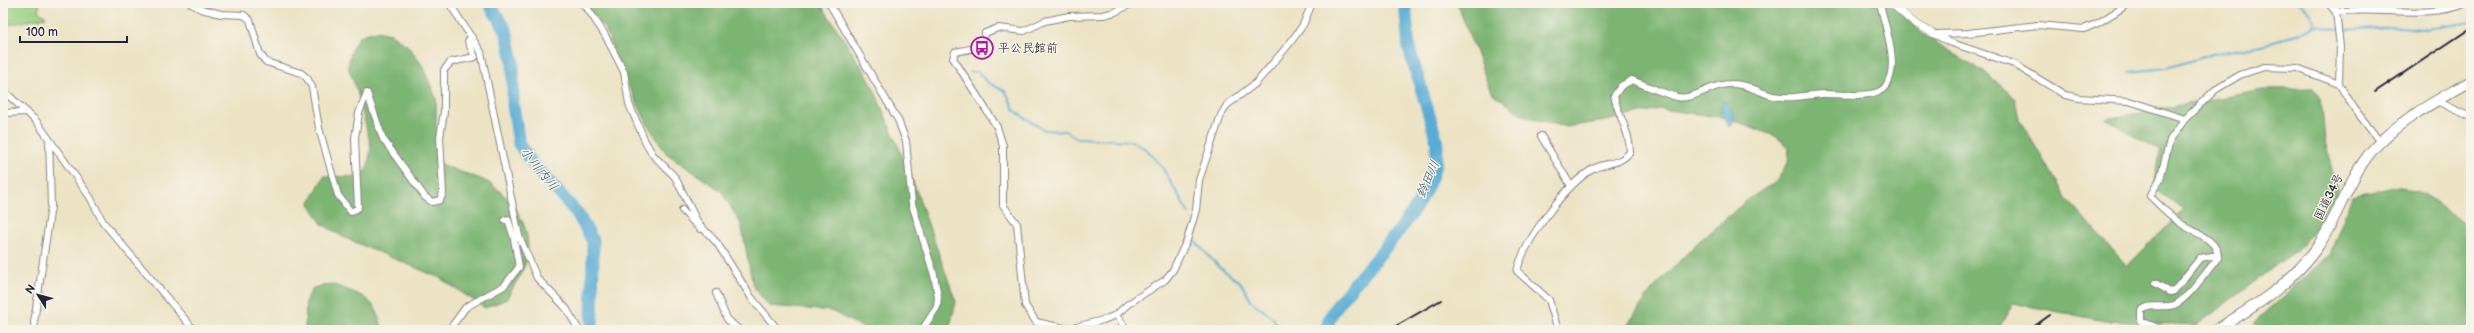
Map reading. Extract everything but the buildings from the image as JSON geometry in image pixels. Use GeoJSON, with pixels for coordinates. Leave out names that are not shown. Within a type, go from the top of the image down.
{"type":"FeatureCollection","features":[{"type":"Feature","properties":{"kind":"highway","name":"国道34号"},"geometry":{"type":"LineString","coordinates":[[2216,330],[2270,297],[2300,270],[2326,232],[2356,171],[2380,142],[2419,112],[2471,81]]}},
{"type":"Feature","properties":{"kind":"street"},"geometry":{"type":"LineString","coordinates":[[190,3],[201,9],[221,14],[244,15],[250,20],[260,54],[266,62],[300,73],[307,78],[312,87],[319,128],[338,195],[351,212],[358,208],[355,138],[358,113],[367,93],[383,139],[425,197],[432,202],[440,200],[443,193],[440,137],[444,112],[444,70],[451,62],[475,57],[468,41],[472,37]]}},
{"type":"Feature","properties":{"kind":"street"},"geometry":{"type":"LineString","coordinates":[[449,3],[472,37],[483,60],[516,237],[519,267],[504,286],[466,307],[449,330]]}},
{"type":"Feature","properties":{"kind":"street"},"geometry":{"type":"LineString","coordinates":[[584,3],[605,35],[624,72],[629,104],[645,141],[653,155],[675,177],[698,223],[717,243],[751,297],[778,330]]}},
{"type":"Feature","properties":{"kind":"street"},"geometry":{"type":"LineString","coordinates":[[829,3],[898,120],[906,141],[912,204],[934,275],[938,297],[937,307],[922,330]]}},
{"type":"Feature","properties":{"kind":"street"},"geometry":{"type":"LineString","coordinates":[[1133,3],[1115,12],[1103,15],[1069,16],[1045,21],[1024,31],[998,28],[985,33],[985,40],[980,46],[955,52],[953,58],[997,127],[1003,146],[1003,205],[1017,224],[1019,230],[1025,305],[1029,314],[1036,322],[1068,329],[1116,315],[1128,304],[1165,280],[1173,270],[1187,240],[1196,210],[1199,180],[1221,115],[1227,105],[1256,83],[1290,43],[1304,25],[1312,3]]}},
{"type":"Feature","properties":{"kind":"street"},"geometry":{"type":"LineString","coordinates":[[1558,330],[1549,300],[1517,271],[1538,230],[1571,186],[1579,178],[1595,168],[1624,160],[1630,152],[1630,140],[1616,108],[1614,96],[1621,86],[1632,80],[1678,97],[1689,97],[1721,84],[1741,85],[1772,96],[1794,98],[1821,94],[1860,95],[1874,93],[1884,89],[1893,70],[1893,56],[1880,3]]}},
{"type":"Feature","properties":{"kind":"street"},"geometry":{"type":"LineString","coordinates":[[1891,3],[1913,22],[1949,42],[1990,54],[2014,64],[2065,95],[2079,98],[2129,101],[2185,119]]}},
{"type":"Feature","properties":{"kind":"street"},"geometry":{"type":"LineString","coordinates":[[1934,34],[1968,33],[2038,25],[2084,29],[2098,24],[2130,3]]}},
{"type":"Feature","properties":{"kind":"street"},"geometry":{"type":"LineString","coordinates":[[2328,3],[2336,12]]}},
{"type":"Feature","properties":{"kind":"street"},"geometry":{"type":"LineString","coordinates":[[2336,3],[2340,47],[2339,84],[2354,108],[2380,142]]}},
{"type":"Feature","properties":{"kind":"street"},"geometry":{"type":"LineString","coordinates":[[2336,12],[2350,10],[2432,10],[2455,8],[2466,3]]}},
{"type":"Feature","properties":{"kind":"street"},"geometry":{"type":"LineString","coordinates":[[2218,255],[2205,236],[2183,225],[2150,196],[2160,179],[2170,140],[2185,119],[2215,90],[2240,75],[2264,67],[2297,68],[2339,84]]}},
{"type":"Feature","properties":{"kind":"street"},"geometry":{"type":"LineString","coordinates":[[3,90],[27,112],[49,139],[90,197],[103,222],[194,330]]}},
{"type":"Feature","properties":{"kind":"street"},"geometry":{"type":"LineString","coordinates":[[2437,101],[2471,117]]}},
{"type":"Feature","properties":{"kind":"street"},"geometry":{"type":"LineString","coordinates":[[3,113],[27,112]]}},
{"type":"Feature","properties":{"kind":"street"},"geometry":{"type":"LineString","coordinates":[[1541,136],[1571,186]]}},
{"type":"Feature","properties":{"kind":"street"},"geometry":{"type":"LineString","coordinates":[[35,330],[34,322],[52,206],[49,139]]}},
{"type":"Feature","properties":{"kind":"street"},"geometry":{"type":"LineString","coordinates":[[682,210],[697,228],[706,231]]}},
{"type":"Feature","properties":{"kind":"street"},"geometry":{"type":"LineString","coordinates":[[505,220],[508,219],[537,278],[566,308],[579,330]]}},
{"type":"Feature","properties":{"kind":"street"},"geometry":{"type":"LineString","coordinates":[[2155,283],[2170,292],[2174,291],[2200,258],[2218,255]]}},
{"type":"Feature","properties":{"kind":"street"},"geometry":{"type":"LineString","coordinates":[[2163,330],[2141,321],[2141,310],[2149,306],[2164,307],[2174,305],[2184,298],[2218,255]]}},
{"type":"Feature","properties":{"kind":"street"},"geometry":{"type":"LineString","coordinates":[[716,293],[726,319],[739,330]]}},
{"type":"Feature","properties":{"kind":"street"},"geometry":{"type":"LineString","coordinates":[[1116,315],[1128,330]]}},
{"type":"Feature","properties":{"kind":"green space"},"geometry":{"type":"Polygon","coordinates":[[[3,3],[40,3],[38,11],[46,17],[3,26],[3,3]]]}},
{"type":"Feature","properties":{"kind":"green space"},"geometry":{"type":"Polygon","coordinates":[[[576,3],[820,3],[869,78],[911,176],[956,302],[949,330],[868,330],[831,311],[769,306],[753,286],[741,224],[721,191],[666,153],[649,127],[623,75],[605,28],[576,3]]]}},
{"type":"Feature","properties":{"kind":"green space"},"geometry":{"type":"Polygon","coordinates":[[[1457,3],[1890,3],[1924,35],[1987,74],[2015,98],[2019,119],[2067,199],[2127,266],[2184,210],[2154,189],[2160,151],[2106,119],[2268,89],[2312,88],[2321,99],[2325,141],[2339,198],[2304,244],[2197,325],[2105,321],[2013,303],[1998,330],[1624,330],[1652,290],[1696,244],[1745,202],[1777,180],[1788,163],[1789,148],[1777,137],[1728,118],[1659,109],[1606,121],[1566,127],[1524,116],[1491,92],[1457,3]]]}},
{"type":"Feature","properties":{"kind":"green space"},"geometry":{"type":"Polygon","coordinates":[[[376,31],[391,34],[408,46],[422,65],[436,98],[436,160],[450,168],[489,183],[498,189],[513,205],[524,225],[528,247],[526,263],[507,299],[485,308],[440,278],[343,237],[322,224],[309,204],[324,176],[362,177],[368,165],[371,147],[357,91],[348,66],[352,49],[359,36],[376,31]]]}},
{"type":"Feature","properties":{"kind":"green space"},"geometry":{"type":"Polygon","coordinates":[[[2399,186],[2426,196],[2471,229],[2471,330],[2260,330],[2253,323],[2330,254],[2352,196],[2399,186]]]}},
{"type":"Feature","properties":{"kind":"green space"},"geometry":{"type":"Polygon","coordinates":[[[331,284],[366,298],[376,310],[380,319],[382,330],[305,330],[306,301],[313,288],[331,284]]]}},
{"type":"Feature","properties":{"kind":"water"},"geometry":{"type":"Polygon","coordinates":[[[1723,102],[1726,102],[1734,118],[1729,127],[1720,110],[1723,102]]]}},
{"type":"Feature","properties":{"kind":"waterway","name":"小川内川"},"geometry":{"type":"LineString","coordinates":[[489,3],[506,30],[513,61],[513,105],[519,144],[533,164],[577,213],[593,241],[592,330]]}},
{"type":"Feature","properties":{"kind":"waterway","name":"鈴田川"},"geometry":{"type":"LineString","coordinates":[[1326,330],[1330,317],[1347,292],[1400,229],[1416,206],[1429,183],[1436,160],[1436,138],[1409,48],[1405,3]]}},
{"type":"Feature","properties":{"kind":"waterway"},"geometry":{"type":"LineString","coordinates":[[2299,3],[2310,12],[2315,26]]}},
{"type":"Feature","properties":{"kind":"waterway"},"geometry":{"type":"LineString","coordinates":[[2129,72],[2167,68],[2213,54],[2262,45],[2281,40],[2315,26],[2345,30],[2391,27],[2420,30],[2471,22]]}},
{"type":"Feature","properties":{"kind":"waterway"},"geometry":{"type":"LineString","coordinates":[[969,72],[978,72],[987,82],[1006,92],[1015,111],[1044,130],[1065,131],[1077,138],[1132,141],[1147,150],[1162,167],[1189,214]]}},
{"type":"Feature","properties":{"kind":"waterway"},"geometry":{"type":"LineString","coordinates":[[1196,227],[1193,239],[1219,267],[1241,283],[1251,301],[1272,317],[1280,330]]}},
{"type":"Feature","properties":{"kind":"railway"},"geometry":{"type":"LineString","coordinates":[[2375,92],[2471,28]]}},
{"type":"Feature","properties":{"kind":"railway"},"geometry":{"type":"LineString","coordinates":[[1389,330],[1441,300]]}},
{"type":"Feature","properties":{"kind":"railway"},"geometry":{"type":"LineString","coordinates":[[2029,330],[2050,315]]}},
{"type":"Feature","properties":{"kind":"place","name":"平公民館前"},"geometry":{"type":"Point","coordinates":[982,48]}}]}
